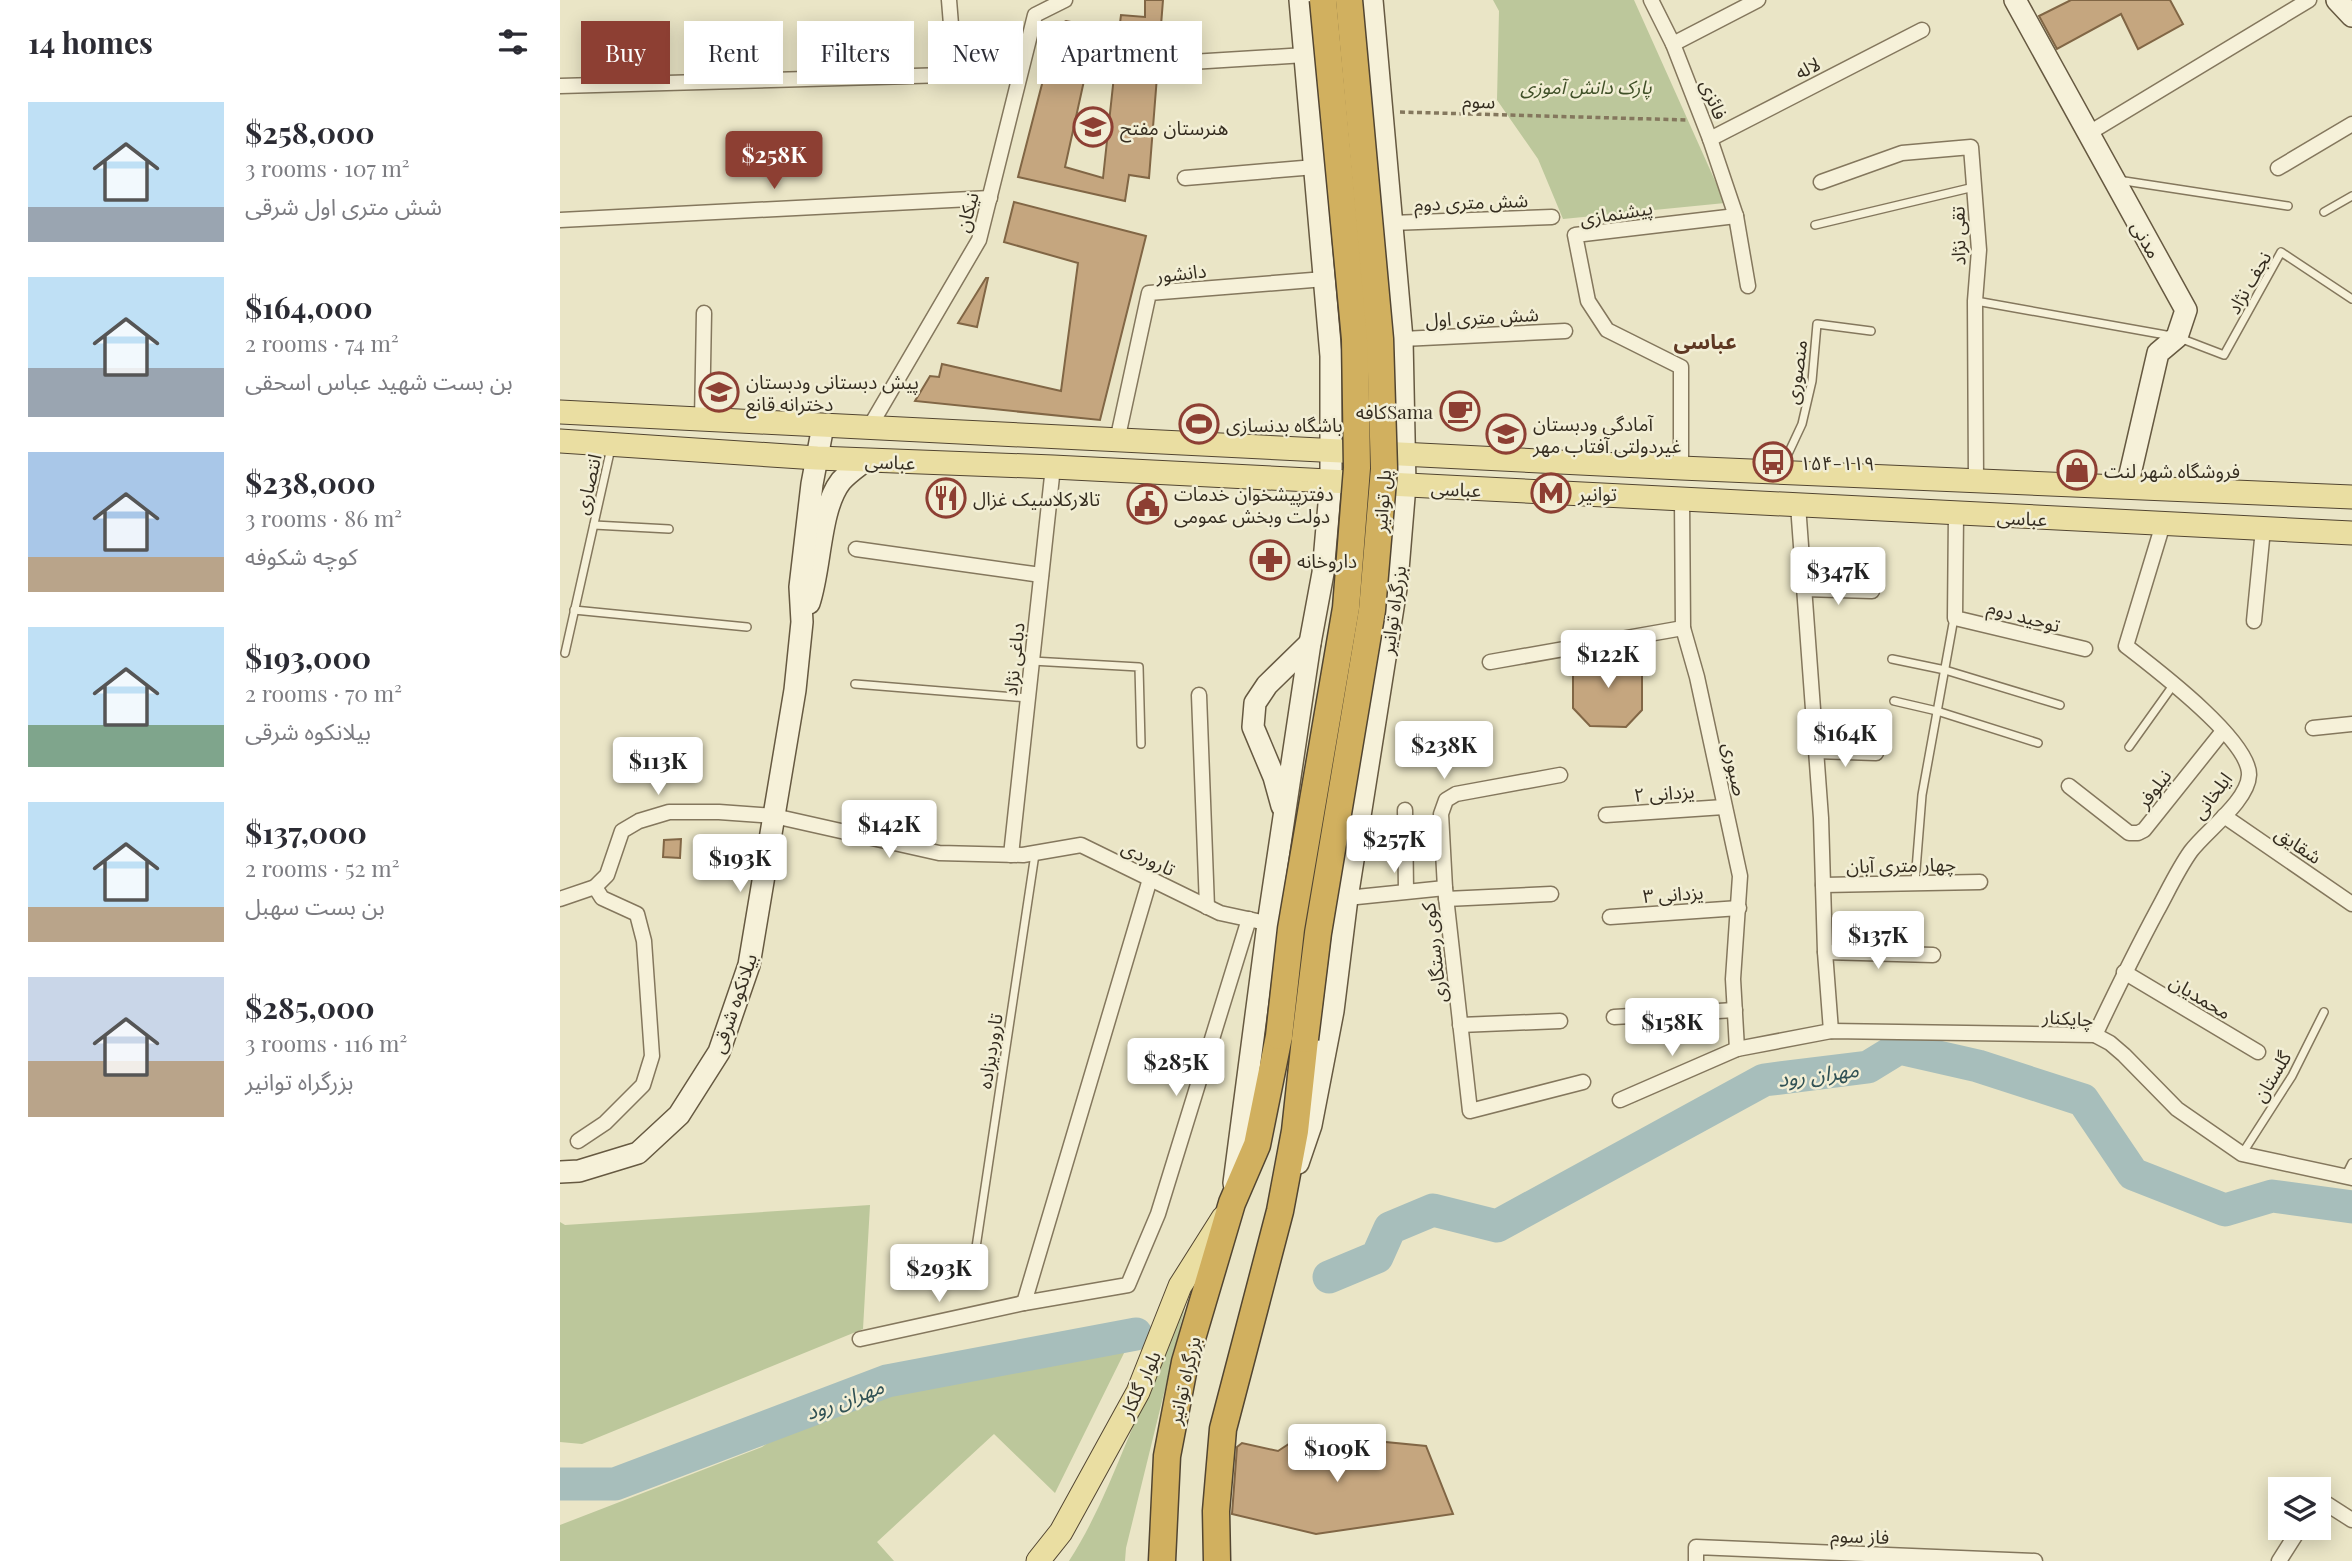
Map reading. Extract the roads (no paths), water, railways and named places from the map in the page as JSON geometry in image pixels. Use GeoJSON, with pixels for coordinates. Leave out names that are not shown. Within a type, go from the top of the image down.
{"type":"FeatureCollection","features":[{"type":"Feature","properties":{"kind":"highway","name":"پل توانیر"},"geometry":{"type":"LineString","coordinates":[[1279,1036],[1291,929],[1346,608],[1357,468],[1355,339],[1324,0]]}},
{"type":"Feature","properties":{"kind":"highway","name":"پل توانیر"},"geometry":{"type":"LineString","coordinates":[[1305,1040],[1318,933],[1372,610],[1384,468],[1380,339],[1349,0]]}},
{"type":"Feature","properties":{"kind":"highway","name":"بزرگراه توانیر"},"geometry":{"type":"LineString","coordinates":[[1162,1561],[1167,1456],[1185,1362],[1232,1203],[1257,1145],[1279,1036]]}},
{"type":"Feature","properties":{"kind":"highway","name":"بزرگراه توانیر"},"geometry":{"type":"LineString","coordinates":[[1217,1561],[1216,1511],[1223,1429],[1280,1211],[1294,1131],[1305,1040]]}},
{"type":"Feature","properties":{"kind":"main road","name":"عباسى"},"geometry":{"type":"LineString","coordinates":[[560,412],[1681,468],[2352,497]]}},
{"type":"Feature","properties":{"kind":"main road","name":"عباسى"},"geometry":{"type":"LineString","coordinates":[[560,441],[817,458],[1053,467],[2352,533]]}},
{"type":"Feature","properties":{"kind":"main road"},"geometry":{"type":"LineString","coordinates":[[1986,481],[1996,515]]}},
{"type":"Feature","properties":{"kind":"main road","name":"بلوار گلکار"},"geometry":{"type":"LineString","coordinates":[[1038,1561],[1061,1532],[1138,1392],[1180,1286],[1232,1203]]}},
{"type":"Feature","properties":{"kind":"street"},"geometry":{"type":"LineString","coordinates":[[948,0],[950,21]]}},
{"type":"Feature","properties":{"kind":"street","name":"نیکان"},"geometry":{"type":"LineString","coordinates":[[1023,58],[1035,15],[1065,0]]}},
{"type":"Feature","properties":{"kind":"street","name":"بزرگراه توانیر"},"geometry":{"type":"LineString","coordinates":[[1232,1203],[1259,922],[1285,815],[1323,573],[1331,481],[1331,356],[1300,0]]}},
{"type":"Feature","properties":{"kind":"street","name":"بزرگراه توانیر"},"geometry":{"type":"LineString","coordinates":[[1280,1211],[1311,1125],[1333,1012],[1347,898],[1397,582],[1405,485],[1402,347],[1372,0]]}},
{"type":"Feature","properties":{"kind":"street","name":"فائزی"},"geometry":{"type":"LineString","coordinates":[[1651,0],[1673,44],[1710,139],[1736,216],[1748,286]]}},
{"type":"Feature","properties":{"kind":"street"},"geometry":{"type":"LineString","coordinates":[[1673,44],[1758,0]]}},
{"type":"Feature","properties":{"kind":"street","name":"مدنی"},"geometry":{"type":"LineString","coordinates":[[2015,0],[2186,310],[2178,337]]}},
{"type":"Feature","properties":{"kind":"street"},"geometry":{"type":"LineString","coordinates":[[2089,133],[2309,0]]}},
{"type":"Feature","properties":{"kind":"street"},"geometry":{"type":"LineString","coordinates":[[2337,0],[2352,16]]}},
{"type":"Feature","properties":{"kind":"street","name":"لاله"},"geometry":{"type":"LineString","coordinates":[[1710,139],[1922,30]]}},
{"type":"Feature","properties":{"kind":"street"},"geometry":{"type":"LineString","coordinates":[[1202,61],[1305,55]]}},
{"type":"Feature","properties":{"kind":"street"},"geometry":{"type":"LineString","coordinates":[[560,86],[928,75]]}},
{"type":"Feature","properties":{"kind":"street","name":"نیکان"},"geometry":{"type":"LineString","coordinates":[[869,428],[979,240],[1016,84]]}},
{"type":"Feature","properties":{"kind":"street"},"geometry":{"type":"LineString","coordinates":[[2278,168],[2352,124]]}},
{"type":"Feature","properties":{"kind":"street","name":"تقی نژاد"},"geometry":{"type":"LineString","coordinates":[[1821,182],[1902,153],[1971,146],[1979,250],[1975,301],[1986,481]]}},
{"type":"Feature","properties":{"kind":"street"},"geometry":{"type":"LineString","coordinates":[[1185,178],[1315,167]]}},
{"type":"Feature","properties":{"kind":"street"},"geometry":{"type":"LineString","coordinates":[[560,220],[990,198]]}},
{"type":"Feature","properties":{"kind":"street","name":"پیشنمازی"},"geometry":{"type":"LineString","coordinates":[[1681,468],[1681,367],[1607,330],[1588,301],[1575,235],[1736,216]]}},
{"type":"Feature","properties":{"kind":"street","name":"شش متری دوم"},"geometry":{"type":"LineString","coordinates":[[1391,223],[1552,217]]}},
{"type":"Feature","properties":{"kind":"street","name":"دانشور"},"geometry":{"type":"LineString","coordinates":[[1118,441],[1149,293],[1325,279]]}},
{"type":"Feature","properties":{"kind":"street"},"geometry":{"type":"LineString","coordinates":[[702,419],[704,313]]}},
{"type":"Feature","properties":{"kind":"street","name":"شش متری اول"},"geometry":{"type":"LineString","coordinates":[[1402,347],[1565,331]]}},
{"type":"Feature","properties":{"kind":"street"},"geometry":{"type":"LineString","coordinates":[[2127,487],[2158,353],[2178,337]]}},
{"type":"Feature","properties":{"kind":"street"},"geometry":{"type":"LineString","coordinates":[[1331,356],[1346,368],[1366,372],[1386,368],[1402,347]]}},
{"type":"Feature","properties":{"kind":"street","name":"بیلانکوه شرقی"},"geometry":{"type":"LineString","coordinates":[[560,1172],[579,1171],[638,1153],[679,1115],[719,1052],[749,965],[795,690],[802,622],[800,587],[812,484],[823,426]]}},
{"type":"Feature","properties":{"kind":"street","name":"بیلانکوه شرقی"},"geometry":{"type":"LineString","coordinates":[[802,622],[815,586],[832,495],[846,475],[866,460]]}},
{"type":"Feature","properties":{"kind":"street","name":"دباغی نژاد"},"geometry":{"type":"LineString","coordinates":[[1011,855],[1053,467]]}},
{"type":"Feature","properties":{"kind":"street","name":"صبوری"},"geometry":{"type":"LineString","coordinates":[[1682,499],[1683,628],[1697,677],[1740,876],[1733,979],[1737,1049]]}},
{"type":"Feature","properties":{"kind":"street"},"geometry":{"type":"LineString","coordinates":[[1798,505],[1816,751],[1831,1031]]}},
{"type":"Feature","properties":{"kind":"street"},"geometry":{"type":"LineString","coordinates":[[1955,618],[1956,513]]}},
{"type":"Feature","properties":{"kind":"street","name":"ایلخانی"},"geometry":{"type":"LineString","coordinates":[[2095,1035],[2124,972],[2192,850],[2245,790],[2249,775],[2245,760],[2223,731],[2174,683],[2126,646],[2163,524]]}},
{"type":"Feature","properties":{"kind":"street"},"geometry":{"type":"LineString","coordinates":[[2254,621],[2263,529]]}},
{"type":"Feature","properties":{"kind":"street"},"geometry":{"type":"LineString","coordinates":[[856,549],[1041,575]]}},
{"type":"Feature","properties":{"kind":"street"},"geometry":{"type":"LineString","coordinates":[[1323,573],[1340,564],[1363,562],[1384,569],[1397,582]]}},
{"type":"Feature","properties":{"kind":"street"},"geometry":{"type":"LineString","coordinates":[[1804,589],[1872,591]]}},
{"type":"Feature","properties":{"kind":"street","name":"توحید دوم"},"geometry":{"type":"LineString","coordinates":[[1955,618],[2085,649]]}},
{"type":"Feature","properties":{"kind":"street"},"geometry":{"type":"LineString","coordinates":[[1490,662],[1683,628]]}},
{"type":"Feature","properties":{"kind":"street"},"geometry":{"type":"LineString","coordinates":[[1285,815],[1274,777],[1253,727],[1255,703],[1267,685],[1310,643]]}},
{"type":"Feature","properties":{"kind":"street"},"geometry":{"type":"LineString","coordinates":[[1199,695],[1207,906]]}},
{"type":"Feature","properties":{"kind":"street"},"geometry":{"type":"LineString","coordinates":[[2313,728],[2352,724]]}},
{"type":"Feature","properties":{"kind":"street","name":"نیلوفر"},"geometry":{"type":"LineString","coordinates":[[2069,786],[2129,833],[2138,833],[2144,830],[2223,731]]}},
{"type":"Feature","properties":{"kind":"street"},"geometry":{"type":"LineString","coordinates":[[1816,751],[1876,753]]}},
{"type":"Feature","properties":{"kind":"street"},"geometry":{"type":"LineString","coordinates":[[1551,894],[1445,894],[1441,814],[1446,800],[1456,794],[1560,775]]}},
{"type":"Feature","properties":{"kind":"street","name":"یزدانی ۲"},"geometry":{"type":"LineString","coordinates":[[1606,815],[1724,807]]}},
{"type":"Feature","properties":{"kind":"street"},"geometry":{"type":"LineString","coordinates":[[1405,810],[1406,891]]}},
{"type":"Feature","properties":{"kind":"street","name":"تاروردی"},"geometry":{"type":"LineString","coordinates":[[595,887],[607,875],[621,831],[639,821],[669,812],[719,812],[774,816],[939,853],[1011,855],[1081,845],[1220,913],[1259,922]]}},
{"type":"Feature","properties":{"kind":"street","name":"شقایق"},"geometry":{"type":"LineString","coordinates":[[2224,816],[2352,904]]}},
{"type":"Feature","properties":{"kind":"street"},"geometry":{"type":"LineString","coordinates":[[1024,1303],[1150,879]]}},
{"type":"Feature","properties":{"kind":"street","name":"چهار متری آبان"},"geometry":{"type":"LineString","coordinates":[[1823,885],[1980,882]]}},
{"type":"Feature","properties":{"kind":"street"},"geometry":{"type":"LineString","coordinates":[[560,899],[595,887],[601,898],[637,914],[644,940],[652,1056],[643,1084],[605,1123],[578,1141]]}},
{"type":"Feature","properties":{"kind":"street","name":"کوی رستگاری"},"geometry":{"type":"LineString","coordinates":[[1347,898],[1406,891],[1445,894],[1470,1111],[1583,1082]]}},
{"type":"Feature","properties":{"kind":"street","name":"یزدانی ۳"},"geometry":{"type":"LineString","coordinates":[[1610,917],[1739,908]]}},
{"type":"Feature","properties":{"kind":"street"},"geometry":{"type":"LineString","coordinates":[[860,1339],[1024,1303],[1128,1285],[1158,1214],[1259,922]]}},
{"type":"Feature","properties":{"kind":"street"},"geometry":{"type":"LineString","coordinates":[[1825,952],[1933,955]]}},
{"type":"Feature","properties":{"kind":"street","name":"محمدیان"},"geometry":{"type":"LineString","coordinates":[[2124,972],[2258,1052]]}},
{"type":"Feature","properties":{"kind":"street"},"geometry":{"type":"LineString","coordinates":[[1614,1017],[1735,1010]]}},
{"type":"Feature","properties":{"kind":"street"},"geometry":{"type":"LineString","coordinates":[[1460,1025],[1560,1021]]}},
{"type":"Feature","properties":{"kind":"street","name":"چایکنار"},"geometry":{"type":"LineString","coordinates":[[1620,1100],[1737,1049],[1831,1031],[2095,1035],[2124,1055],[2177,1109],[2242,1154],[2348,1178]]}},
{"type":"Feature","properties":{"kind":"street"},"geometry":{"type":"LineString","coordinates":[[2331,1507],[2352,1520]]}},
{"type":"Feature","properties":{"kind":"street"},"geometry":{"type":"LineString","coordinates":[[2275,1559],[2290,1540]]}},
{"type":"Feature","properties":{"kind":"street","name":"فاز سوم"},"geometry":{"type":"LineString","coordinates":[[1696,1561],[1696,1547],[2035,1561]]}},
{"type":"Feature","properties":{"kind":"lane"},"geometry":{"type":"LineString","coordinates":[[2114,180],[2288,206]]}},
{"type":"Feature","properties":{"kind":"lane"},"geometry":{"type":"LineString","coordinates":[[1815,225],[1974,187]]}},
{"type":"Feature","properties":{"kind":"lane"},"geometry":{"type":"LineString","coordinates":[[2324,212],[2352,196]]}},
{"type":"Feature","properties":{"kind":"lane","name":"نجف نژاد"},"geometry":{"type":"LineString","coordinates":[[2178,337],[2224,355],[2281,252],[2352,299]]}},
{"type":"Feature","properties":{"kind":"lane"},"geometry":{"type":"LineString","coordinates":[[1975,301],[2178,337]]}},
{"type":"Feature","properties":{"kind":"lane","name":"منصوری"},"geometry":{"type":"LineString","coordinates":[[1779,472],[1802,424],[1812,381],[1817,324],[1871,331]]}},
{"type":"Feature","properties":{"kind":"lane","name":"انتصاری"},"geometry":{"type":"LineString","coordinates":[[565,653],[612,444]]}},
{"type":"Feature","properties":{"kind":"lane"},"geometry":{"type":"LineString","coordinates":[[594,525],[669,529]]}},
{"type":"Feature","properties":{"kind":"lane"},"geometry":{"type":"LineString","coordinates":[[574,610],[747,627]]}},
{"type":"Feature","properties":{"kind":"lane"},"geometry":{"type":"LineString","coordinates":[[1915,882],[1922,795],[1955,618]]}},
{"type":"Feature","properties":{"kind":"lane"},"geometry":{"type":"LineString","coordinates":[[1892,659],[1945,670],[2060,705]]}},
{"type":"Feature","properties":{"kind":"lane"},"geometry":{"type":"LineString","coordinates":[[1032,661],[1139,667],[1141,744]]}},
{"type":"Feature","properties":{"kind":"lane"},"geometry":{"type":"LineString","coordinates":[[2129,747],[2174,683]]}},
{"type":"Feature","properties":{"kind":"lane"},"geometry":{"type":"LineString","coordinates":[[855,684],[1028,698]]}},
{"type":"Feature","properties":{"kind":"lane"},"geometry":{"type":"LineString","coordinates":[[1894,701],[1937,711],[2038,743]]}},
{"type":"Feature","properties":{"kind":"lane","name":"تاروردیزاده"},"geometry":{"type":"LineString","coordinates":[[975,1254],[1035,853]]}},
{"type":"Feature","properties":{"kind":"lane","name":"گلستان"},"geometry":{"type":"LineString","coordinates":[[2242,1154],[2291,1076],[2324,1012]]}},
{"type":"Feature","properties":{"kind":"lane"},"geometry":{"type":"LineString","coordinates":[[2348,1178],[2352,1163]]}},
{"type":"Feature","properties":{"kind":"waterway","name":"مهران رود"},"geometry":{"type":"LineString","coordinates":[[1329,1277],[1377,1257],[1390,1228],[1433,1210],[1497,1226],[1764,1080],[1868,1067],[1899,1048],[1978,1066],[2083,1100],[2133,1174],[2225,1210],[2272,1196],[2352,1207]]}},
{"type":"Feature","properties":{"kind":"waterway","name":"مهران رود"},"geometry":{"type":"LineString","coordinates":[[560,1484],[615,1484],[887,1381],[1136,1334]]}},
{"type":"Feature","properties":{"kind":"place","name":"هنرستان مفتح"},"geometry":{"type":"Point","coordinates":[1093,127]}},
{"type":"Feature","properties":{"kind":"place","name":"پیش دبستانی ودبستان دخترانه قانع"},"geometry":{"type":"Point","coordinates":[719,392]}},
{"type":"Feature","properties":{"kind":"place","name":"کافهSama"},"geometry":{"type":"Point","coordinates":[1460,411]}},
{"type":"Feature","properties":{"kind":"place","name":"باشگاه بدنسازی"},"geometry":{"type":"Point","coordinates":[1199,424]}},
{"type":"Feature","properties":{"kind":"place","name":"آمادگی ودبستان غیردولتی آفتاب مهر"},"geometry":{"type":"Point","coordinates":[1506,434]}},
{"type":"Feature","properties":{"kind":"place","name":"۱۵۴-۱۱۹"},"geometry":{"type":"Point","coordinates":[1773,462]}},
{"type":"Feature","properties":{"kind":"place","name":"فروشگاه شهر لنت"},"geometry":{"type":"Point","coordinates":[2077,470]}},
{"type":"Feature","properties":{"kind":"place","name":"توانیر"},"geometry":{"type":"Point","coordinates":[1551,493]}},
{"type":"Feature","properties":{"kind":"place","name":"تالارکلاسیک غزال"},"geometry":{"type":"Point","coordinates":[946,498]}},
{"type":"Feature","properties":{"kind":"place","name":"دفترپیشخوان خدمات دولت وبخش عمومی"},"geometry":{"type":"Point","coordinates":[1147,504]}},
{"type":"Feature","properties":{"kind":"place","name":"داروخانه"},"geometry":{"type":"Point","coordinates":[1270,560]}},
{"type":"Feature","properties":{"kind":"district","name":"عباسی"},"geometry":{"type":"Point","coordinates":[1705,340]}},
{"type":"Feature","properties":{"kind":"park label","name":"پارک دانش آموزی"},"geometry":{"type":"Point","coordinates":[1586,86]}}]}
